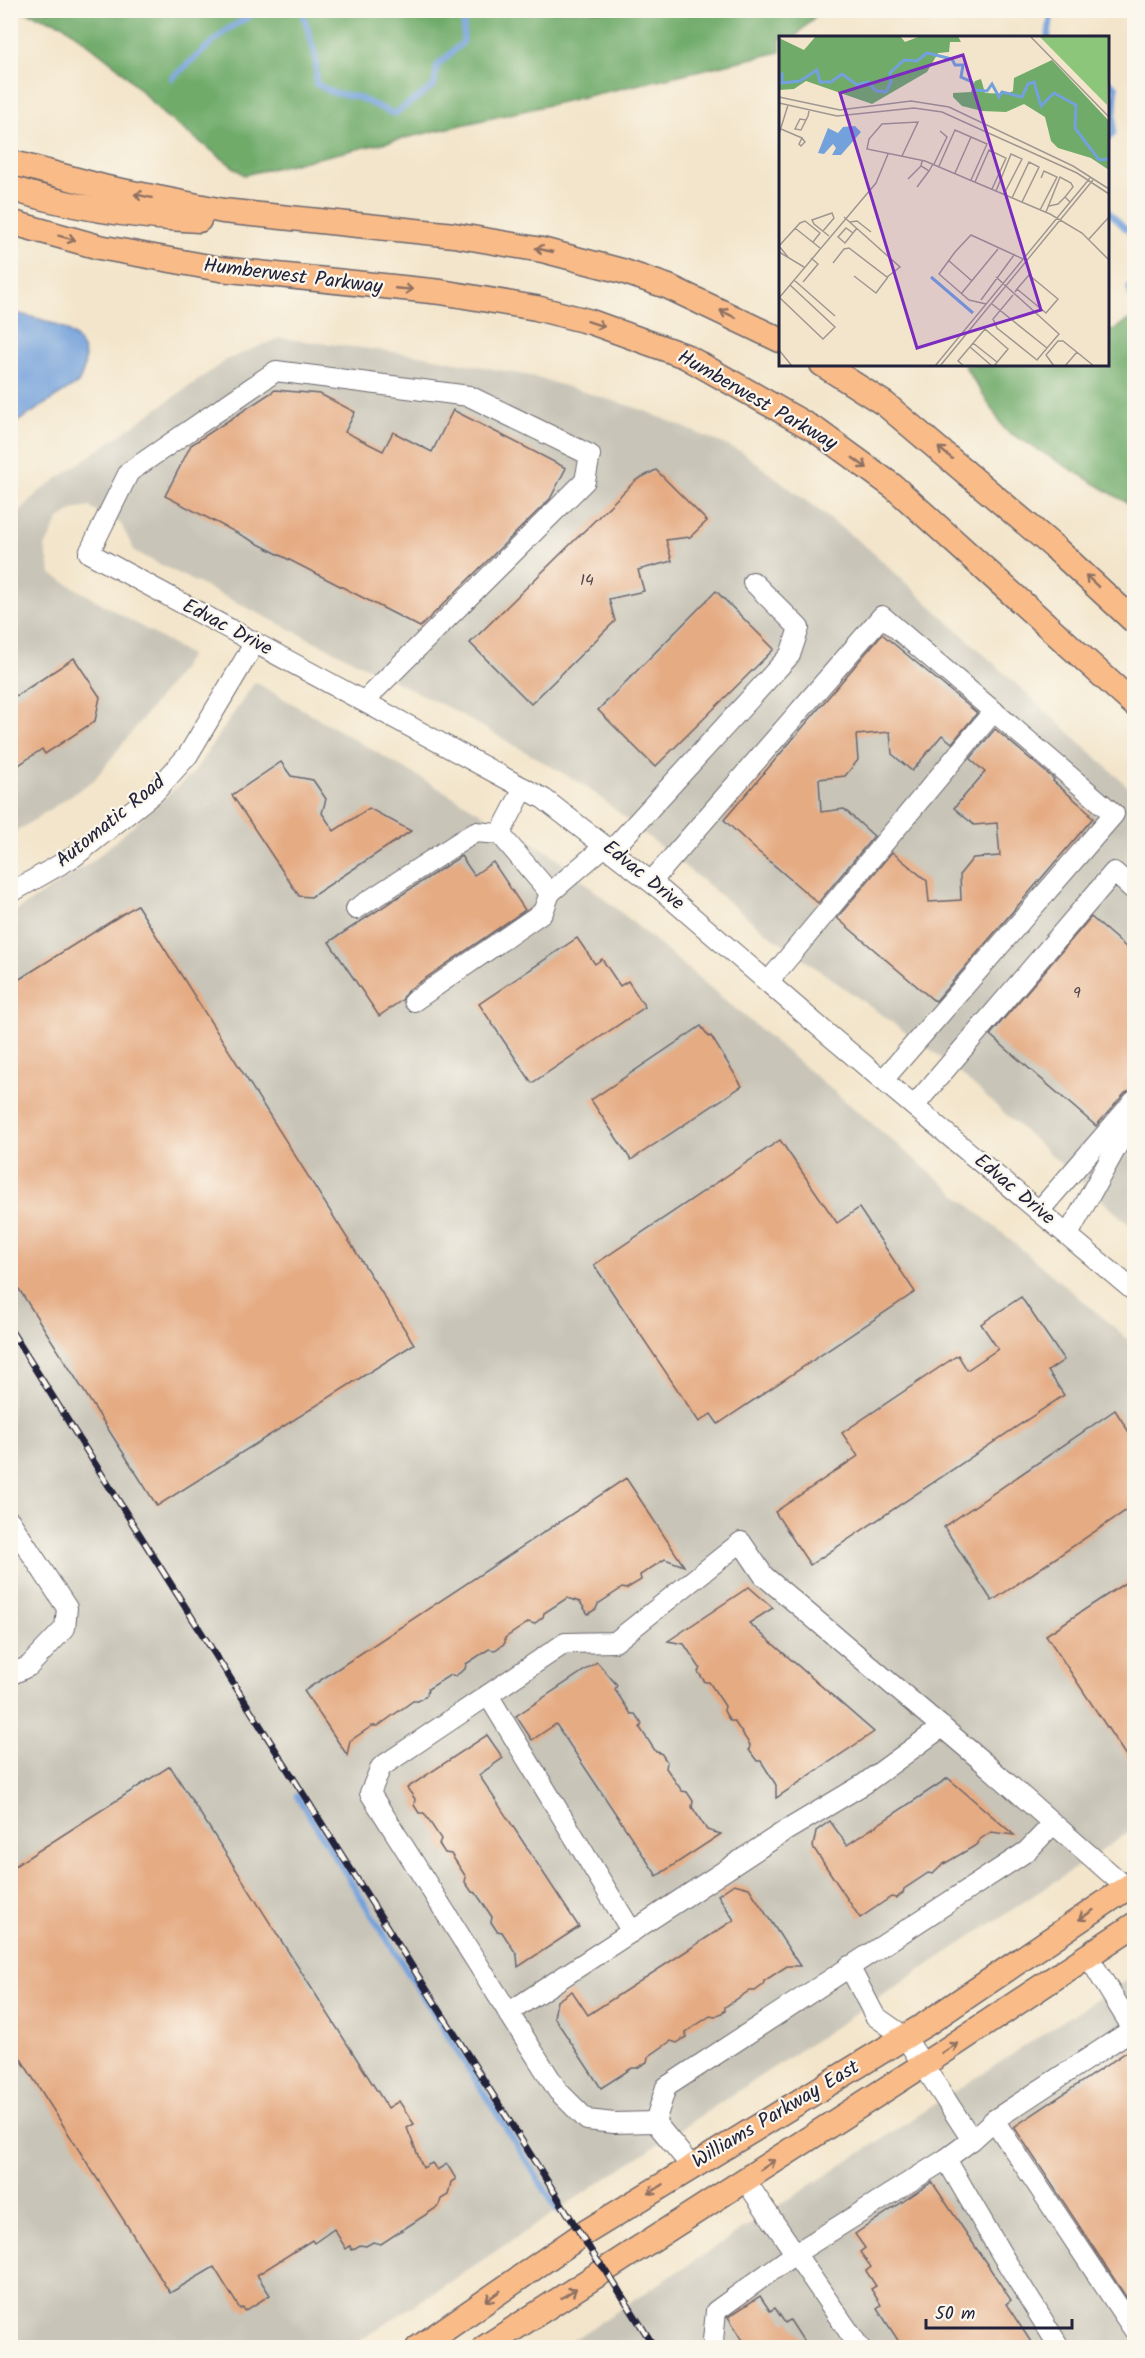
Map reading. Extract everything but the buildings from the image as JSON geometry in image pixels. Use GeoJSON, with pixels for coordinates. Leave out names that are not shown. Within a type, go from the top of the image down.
{"type":"FeatureCollection","features":[{"type":"Feature","properties":{"kind":"main road"},"geometry":{"type":"LineString","coordinates":[[10,162],[107,188],[196,206],[501,242],[583,260],[669,287],[779,340]]}},
{"type":"Feature","properties":{"kind":"main road"},"geometry":{"type":"LineString","coordinates":[[10,188],[87,207],[173,218],[363,227]]}},
{"type":"Feature","properties":{"kind":"main road","name":"Humberwest Parkway"},"geometry":{"type":"LineString","coordinates":[[10,222],[99,247],[209,268],[441,292],[536,308],[591,322],[685,356],[816,431],[894,487],[1134,704]]}},
{"type":"Feature","properties":{"kind":"main road"},"geometry":{"type":"LineString","coordinates":[[825,366],[894,411],[1054,547],[1134,621]]}},
{"type":"Feature","properties":{"kind":"main road","name":"Williams Parkway East"},"geometry":{"type":"LineString","coordinates":[[418,2348],[582,2234],[905,2037],[1131,1885]]}},
{"type":"Feature","properties":{"kind":"main road","name":"Williams Parkway East"},"geometry":{"type":"LineString","coordinates":[[484,2348],[923,2065],[1134,1925]]}},
{"type":"Feature","properties":{"kind":"street","name":"Edvac Drive"},"geometry":{"type":"LineString","coordinates":[[364,700],[585,481],[590,455],[469,396],[276,371],[129,472],[89,553],[544,799],[651,882],[1039,1211],[1132,1286]]}},
{"type":"Feature","properties":{"kind":"street"},"geometry":{"type":"LineString","coordinates":[[414,1001],[543,912],[550,893],[608,848],[790,655],[799,628],[753,582]]}},
{"type":"Feature","properties":{"kind":"street"},"geometry":{"type":"LineString","coordinates":[[651,882],[882,616],[994,711],[1114,814],[884,1080]]}},
{"type":"Feature","properties":{"kind":"street","name":"Automatic Road"},"geometry":{"type":"LineString","coordinates":[[10,894],[75,856],[154,793],[188,755],[254,644]]}},
{"type":"Feature","properties":{"kind":"street"},"geometry":{"type":"LineString","coordinates":[[768,982],[994,711]]}},
{"type":"Feature","properties":{"kind":"street"},"geometry":{"type":"LineString","coordinates":[[500,834],[524,788]]}},
{"type":"Feature","properties":{"kind":"street"},"geometry":{"type":"LineString","coordinates":[[356,909],[475,832],[500,834],[550,893]]}},
{"type":"Feature","properties":{"kind":"street"},"geometry":{"type":"LineString","coordinates":[[914,1106],[1114,872],[1134,890]]}},
{"type":"Feature","properties":{"kind":"street"},"geometry":{"type":"LineString","coordinates":[[1039,1211],[1134,1101]]}},
{"type":"Feature","properties":{"kind":"street"},"geometry":{"type":"LineString","coordinates":[[1068,1235],[1121,1139],[1134,1126]]}},
{"type":"Feature","properties":{"kind":"street"},"geometry":{"type":"LineString","coordinates":[[10,1521],[67,1608],[65,1628],[29,1666],[10,1675]]}},
{"type":"Feature","properties":{"kind":"street"},"geometry":{"type":"LineString","coordinates":[[655,2122],[614,2123],[587,2120],[558,2091],[369,1793],[381,1767],[565,1643],[615,1642],[741,1542],[764,1576],[1053,1824],[1131,1885]]}},
{"type":"Feature","properties":{"kind":"street"},"geometry":{"type":"LineString","coordinates":[[488,1695],[632,1932]]}},
{"type":"Feature","properties":{"kind":"street"},"geometry":{"type":"LineString","coordinates":[[508,2013],[782,1833],[864,1784],[942,1727]]}},
{"type":"Feature","properties":{"kind":"street"},"geometry":{"type":"LineString","coordinates":[[655,2122],[666,2087],[1027,1851],[1053,1824]]}},
{"type":"Feature","properties":{"kind":"street"},"geometry":{"type":"LineString","coordinates":[[715,2348],[713,2340],[716,2311],[796,2253],[946,2159],[994,2120],[1134,2030],[1088,1956]]}},
{"type":"Feature","properties":{"kind":"street"},"geometry":{"type":"LineString","coordinates":[[849,1966],[875,2016],[905,2037],[972,2140]]}},
{"type":"Feature","properties":{"kind":"street"},"geometry":{"type":"LineString","coordinates":[[994,2120],[1134,2330]]}},
{"type":"Feature","properties":{"kind":"street"},"geometry":{"type":"LineString","coordinates":[[655,2122],[692,2167]]}},
{"type":"Feature","properties":{"kind":"street"},"geometry":{"type":"LineString","coordinates":[[946,2159],[1060,2348]]}},
{"type":"Feature","properties":{"kind":"street"},"geometry":{"type":"LineString","coordinates":[[745,2180],[860,2348]]}},
{"type":"Feature","properties":{"kind":"shaded area"},"geometry":{"type":"Polygon","coordinates":[[[280,338],[419,355],[535,377],[643,410],[742,452],[869,549],[1134,792],[1134,1229],[946,1061],[762,929],[587,787],[451,709],[135,552],[121,524],[89,507],[73,510],[59,519],[45,547],[51,574],[190,655],[180,671],[94,780],[11,835],[11,520],[40,491],[228,359],[280,338]]]}},
{"type":"Feature","properties":{"kind":"shaded area"},"geometry":{"type":"Polygon","coordinates":[[[255,682],[549,852],[1134,1344],[1134,1829],[351,2347],[11,2348],[11,914],[93,861],[193,773],[255,682]]]}},
{"type":"Feature","properties":{"kind":"shaded area"},"geometry":{"type":"Polygon","coordinates":[[[1134,1975],[1134,2347],[562,2347],[1134,1975]]]}},
{"type":"Feature","properties":{"kind":"green space"},"geometry":{"type":"Polygon","coordinates":[[[22,11],[820,11],[796,36],[779,36],[779,52],[244,175],[164,115],[119,68],[62,24],[22,11]]]}},
{"type":"Feature","properties":{"kind":"green space"},"geometry":{"type":"Polygon","coordinates":[[[1134,316],[1134,507],[1005,430],[965,366],[1109,366],[1109,330],[1113,331],[1134,316]]]}},
{"type":"Feature","properties":{"kind":"water"},"geometry":{"type":"Polygon","coordinates":[[[11,312],[40,319],[68,331],[78,340],[84,352],[84,366],[78,383],[11,426],[11,312]]]}},
{"type":"Feature","properties":{"kind":"waterway"},"geometry":{"type":"LineString","coordinates":[[172,78],[228,29],[260,10]]}},
{"type":"Feature","properties":{"kind":"waterway"},"geometry":{"type":"LineString","coordinates":[[302,10],[316,58],[316,84],[334,93],[357,97],[394,114],[434,86],[437,66],[463,42],[465,10]]}},
{"type":"Feature","properties":{"kind":"waterway"},"geometry":{"type":"LineString","coordinates":[[1047,10],[1051,15],[1048,36]]}},
{"type":"Feature","properties":{"kind":"waterway"},"geometry":{"type":"LineString","coordinates":[[1109,82],[1116,87],[1113,134],[1109,138]]}},
{"type":"Feature","properties":{"kind":"waterway"},"geometry":{"type":"LineString","coordinates":[[1109,212],[1134,237]]}},
{"type":"Feature","properties":{"kind":"waterway"},"geometry":{"type":"LineString","coordinates":[[1134,279],[1129,288],[1134,305]]}},
{"type":"Feature","properties":{"kind":"waterway"},"geometry":{"type":"LineString","coordinates":[[297,1796],[558,2211]]}},
{"type":"Feature","properties":{"kind":"railway"},"geometry":{"type":"LineString","coordinates":[[10,1329],[597,2260],[655,2348]]}}]}
